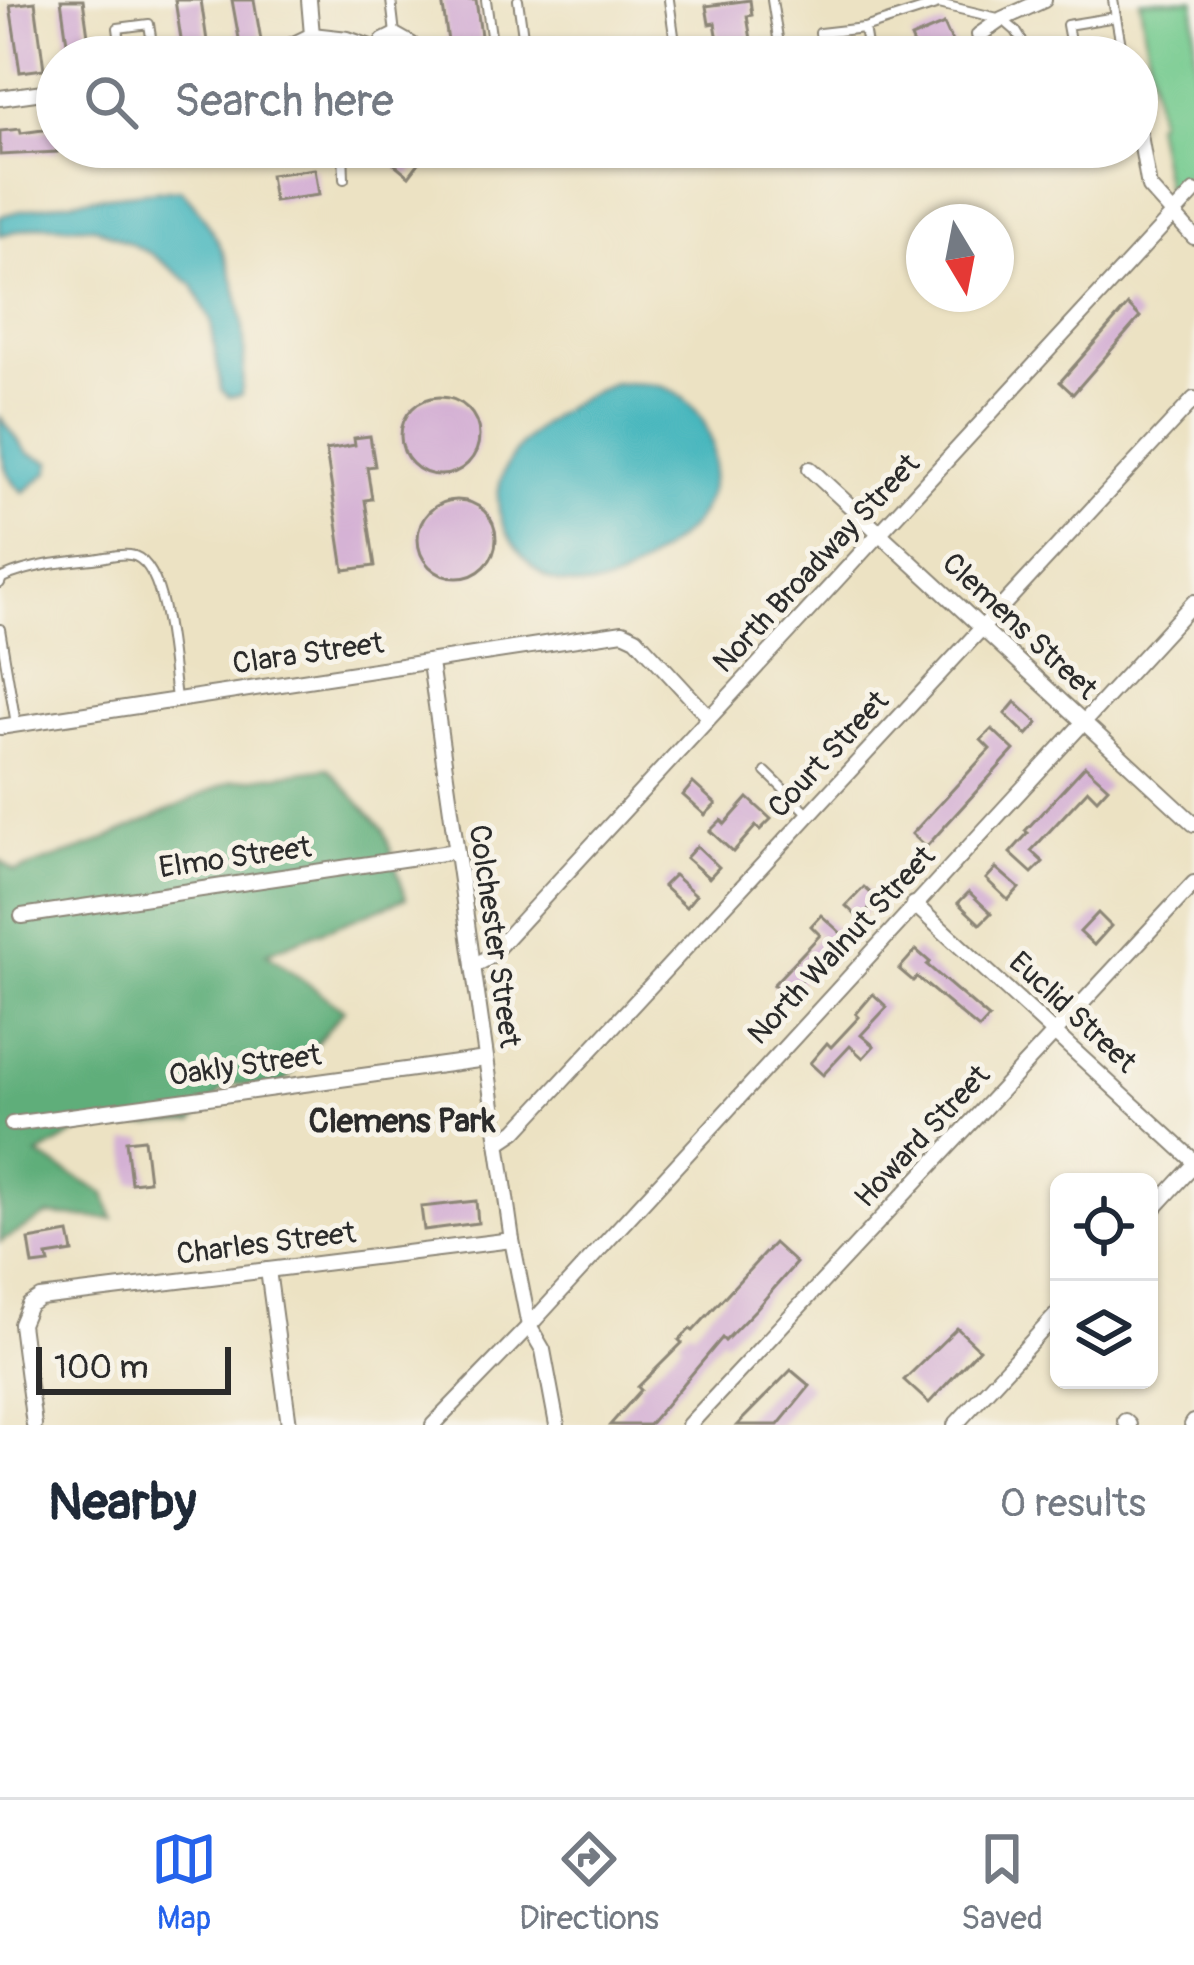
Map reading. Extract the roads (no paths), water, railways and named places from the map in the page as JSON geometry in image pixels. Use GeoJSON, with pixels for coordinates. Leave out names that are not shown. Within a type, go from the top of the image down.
{"type":"FeatureCollection","features":[{"type":"Feature","properties":{"kind":"street"},"geometry":{"type":"LineString","coordinates":[[310,0],[312,35],[321,36]]}},
{"type":"Feature","properties":{"kind":"street"},"geometry":{"type":"LineString","coordinates":[[979,35],[1044,0]]}},
{"type":"Feature","properties":{"kind":"street"},"geometry":{"type":"LineString","coordinates":[[0,98],[36,93]]}},
{"type":"Feature","properties":{"kind":"street"},"geometry":{"type":"LineString","coordinates":[[1146,168],[1149,187],[1194,236]]}},
{"type":"Feature","properties":{"kind":"street","name":"North Broadway Street"},"geometry":{"type":"LineString","coordinates":[[473,966],[488,958],[1194,192]]}},
{"type":"Feature","properties":{"kind":"street","name":"Court Street"},"geometry":{"type":"LineString","coordinates":[[498,1143],[516,1131],[1194,399]]}},
{"type":"Feature","properties":{"kind":"street","name":"Clemens Street"},"geometry":{"type":"LineString","coordinates":[[810,469],[1194,824]]}},
{"type":"Feature","properties":{"kind":"street","name":"North Walnut Street"},"geometry":{"type":"LineString","coordinates":[[433,1425],[1194,602]]}},
{"type":"Feature","properties":{"kind":"street","name":"Clara Street"},"geometry":{"type":"LineString","coordinates":[[8,726],[623,632],[636,638],[709,717]]}},
{"type":"Feature","properties":{"kind":"street","name":"Colchester Street"},"geometry":{"type":"LineString","coordinates":[[430,663],[512,1240],[529,1326],[543,1350],[557,1425]]}},
{"type":"Feature","properties":{"kind":"street","name":"Elmo Street"},"geometry":{"type":"LineString","coordinates":[[22,916],[456,851]]}},
{"type":"Feature","properties":{"kind":"street","name":"Howard Street"},"geometry":{"type":"LineString","coordinates":[[689,1425],[1194,883]]}},
{"type":"Feature","properties":{"kind":"street","name":"Euclid Street"},"geometry":{"type":"LineString","coordinates":[[914,904],[1194,1163]]}},
{"type":"Feature","properties":{"kind":"street","name":"Oakly Street"},"geometry":{"type":"LineString","coordinates":[[12,1124],[486,1059]]}},
{"type":"Feature","properties":{"kind":"street"},"geometry":{"type":"LineString","coordinates":[[1158,1204],[1194,1163]]}},
{"type":"Feature","properties":{"kind":"street","name":"Charles Street"},"geometry":{"type":"LineString","coordinates":[[34,1425],[21,1324],[28,1305],[49,1295],[512,1240]]}},
{"type":"Feature","properties":{"kind":"street"},"geometry":{"type":"LineString","coordinates":[[268,1270],[289,1425]]}},
{"type":"Feature","properties":{"kind":"street"},"geometry":{"type":"LineString","coordinates":[[955,1425],[1050,1322]]}},
{"type":"Feature","properties":{"kind":"lane"},"geometry":{"type":"LineString","coordinates":[[391,0],[395,35]]}},
{"type":"Feature","properties":{"kind":"lane"},"geometry":{"type":"LineString","coordinates":[[486,0],[491,36]]}},
{"type":"Feature","properties":{"kind":"lane"},"geometry":{"type":"LineString","coordinates":[[518,0],[523,36]]}},
{"type":"Feature","properties":{"kind":"lane"},"geometry":{"type":"LineString","coordinates":[[669,0],[674,36]]}},
{"type":"Feature","properties":{"kind":"lane"},"geometry":{"type":"LineString","coordinates":[[772,0],[778,36]]}},
{"type":"Feature","properties":{"kind":"lane"},"geometry":{"type":"LineString","coordinates":[[1113,0],[1119,36]]}},
{"type":"Feature","properties":{"kind":"lane"},"geometry":{"type":"LineString","coordinates":[[820,36],[864,28],[939,4],[1002,19],[1019,36]]}},
{"type":"Feature","properties":{"kind":"lane"},"geometry":{"type":"LineString","coordinates":[[1069,36],[1067,25],[1116,17]]}},
{"type":"Feature","properties":{"kind":"lane"},"geometry":{"type":"LineString","coordinates":[[119,36],[118,28],[149,24],[151,36]]}},
{"type":"Feature","properties":{"kind":"lane"},"geometry":{"type":"LineString","coordinates":[[864,28],[865,36]]}},
{"type":"Feature","properties":{"kind":"lane"},"geometry":{"type":"LineString","coordinates":[[344,168],[344,179]]}},
{"type":"Feature","properties":{"kind":"lane"},"geometry":{"type":"LineString","coordinates":[[0,584],[2,578],[22,569],[133,554],[151,565],[159,584],[176,698]]}},
{"type":"Feature","properties":{"kind":"lane"},"geometry":{"type":"LineString","coordinates":[[0,629],[8,726]]}},
{"type":"Feature","properties":{"kind":"lane"},"geometry":{"type":"LineString","coordinates":[[766,772],[809,814]]}},
{"type":"Feature","properties":{"kind":"water"},"geometry":{"type":"Polygon","coordinates":[[[180,189],[213,233],[234,284],[244,339],[241,395],[229,397],[221,390],[211,321],[193,285],[152,254],[95,227],[41,225],[0,235],[0,216],[67,202],[180,189]]]}},
{"type":"Feature","properties":{"kind":"water"},"geometry":{"type":"Polygon","coordinates":[[[614,383],[662,387],[691,405],[710,436],[710,489],[691,526],[636,570],[603,585],[553,581],[513,543],[500,516],[499,490],[507,466],[542,424],[614,383]]]}},
{"type":"Feature","properties":{"kind":"water"},"geometry":{"type":"Polygon","coordinates":[[[0,417],[28,453],[51,462],[49,472],[24,492],[6,469],[0,417]]]}},
{"type":"Feature","properties":{"kind":"district","name":"Clemens Park"},"geometry":{"type":"Point","coordinates":[402,1120]}}]}
